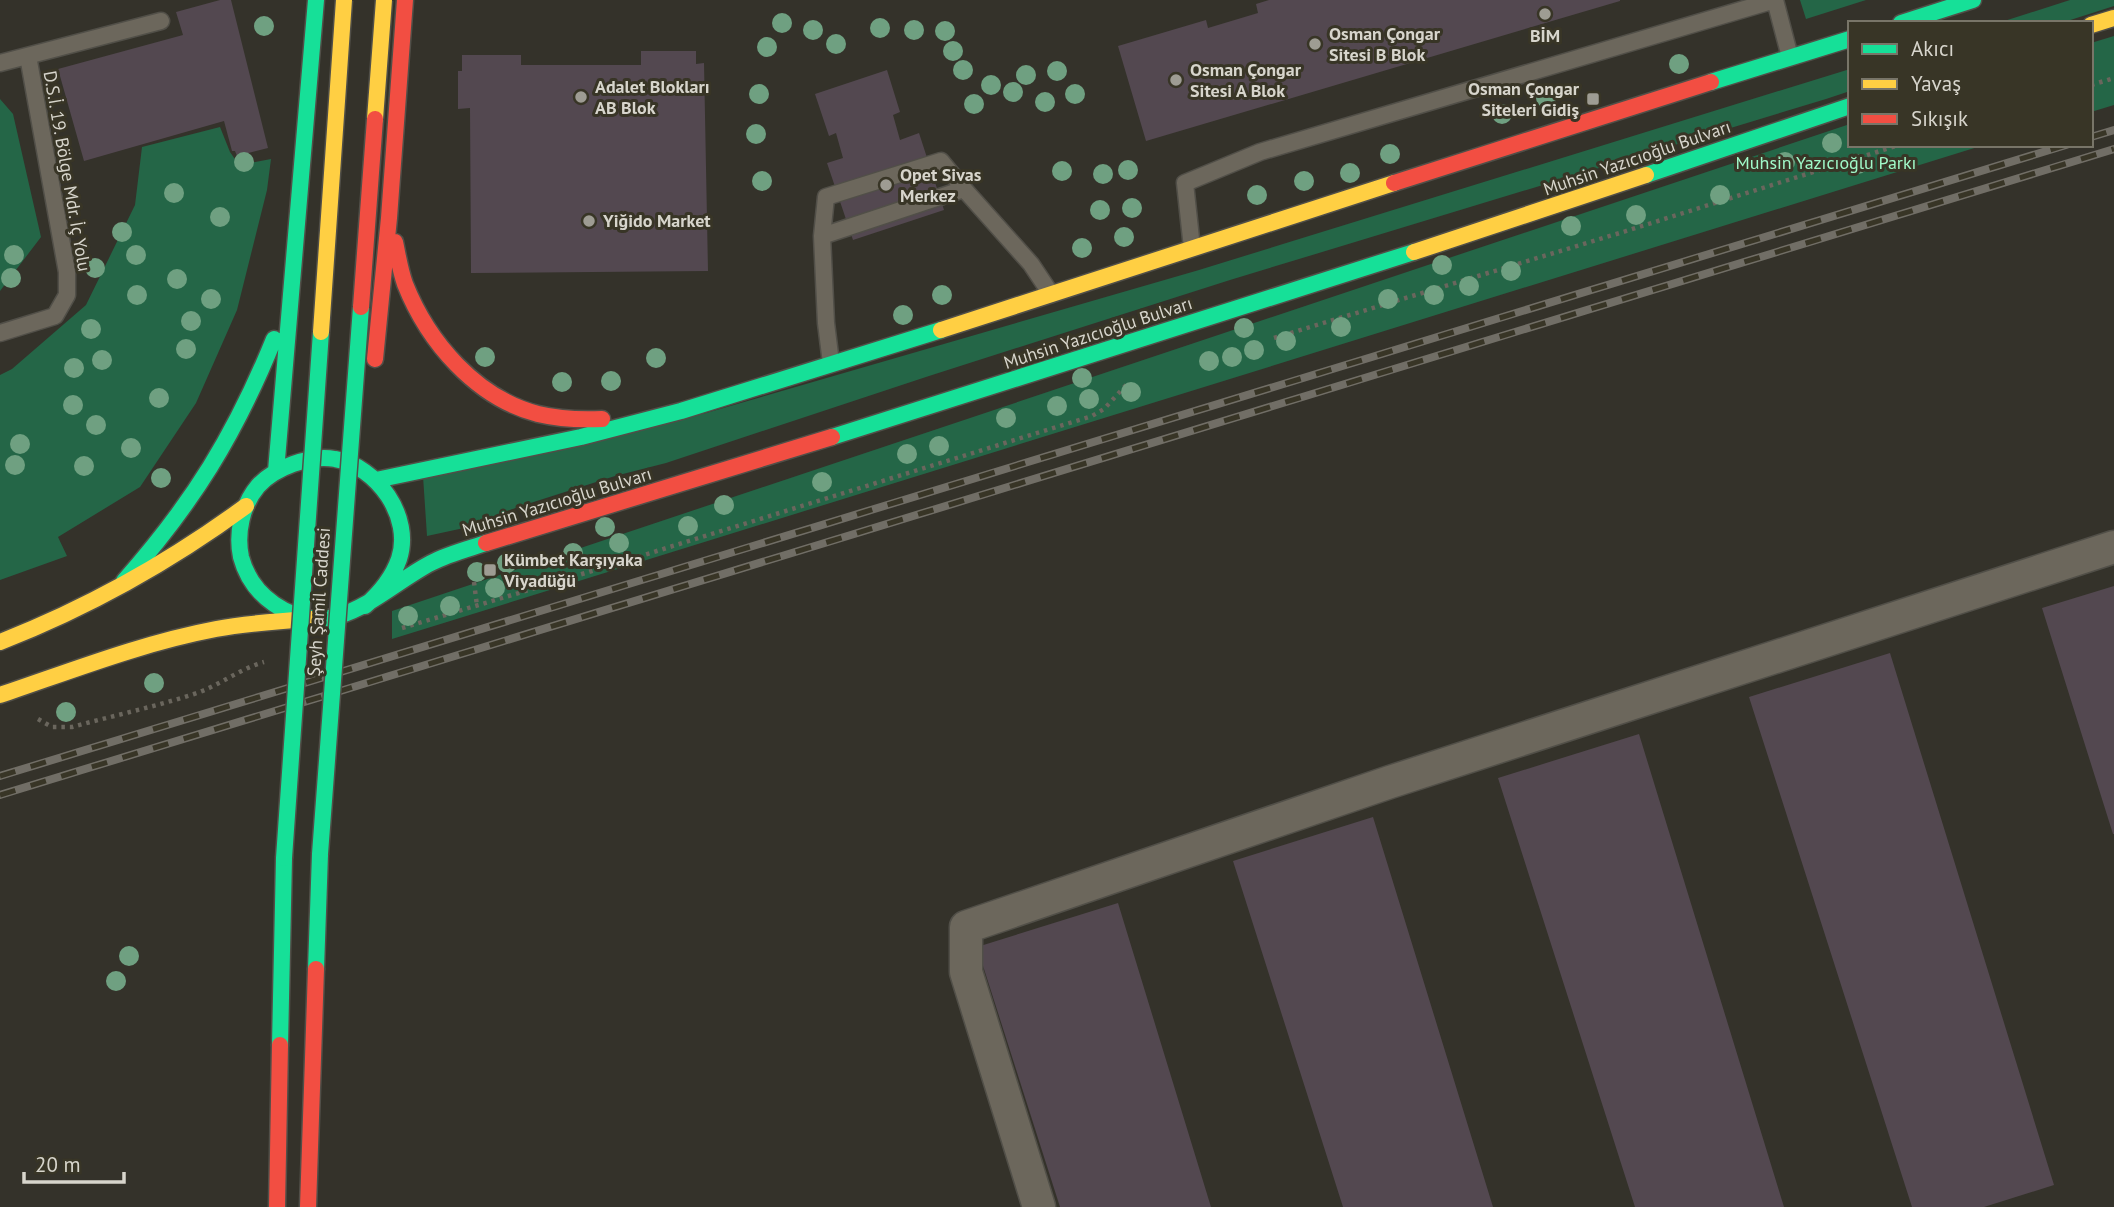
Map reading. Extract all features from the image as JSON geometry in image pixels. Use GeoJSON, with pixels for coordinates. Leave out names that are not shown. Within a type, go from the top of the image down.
{"type":"FeatureCollection","features":[{"type":"Feature","properties":{"kind":"main road"},"geometry":{"type":"LineString","coordinates":[[276,471],[316,0]]}},
{"type":"Feature","properties":{"kind":"main road","name":"Şeyh Şamil Caddesi"},"geometry":{"type":"LineString","coordinates":[[277,1207],[284,858],[344,0]]}},
{"type":"Feature","properties":{"kind":"main road","name":"Şeyh Şamil Caddesi"},"geometry":{"type":"LineString","coordinates":[[308,1207],[320,854],[384,0]]}},
{"type":"Feature","properties":{"kind":"main road"},"geometry":{"type":"LineString","coordinates":[[374,373],[389,218],[404,0]]}},
{"type":"Feature","properties":{"kind":"main road"},"geometry":{"type":"LineString","coordinates":[[1907,21],[1973,0]]}},
{"type":"Feature","properties":{"kind":"main road"},"geometry":{"type":"LineString","coordinates":[[2093,24],[2114,18]]}},
{"type":"Feature","properties":{"kind":"main road"},"geometry":{"type":"LineString","coordinates":[[366,446],[370,475],[453,465],[581,437],[681,411],[1848,40]]}},
{"type":"Feature","properties":{"kind":"main road","name":"Muhsin Yazıcıoğlu Bulvarı"},"geometry":{"type":"LineString","coordinates":[[2,694],[206,630],[240,624],[339,617],[365,606],[431,563],[470,548],[826,439],[1459,238],[1848,107]]}},
{"type":"Feature","properties":{"kind":"main road"},"geometry":{"type":"LineString","coordinates":[[389,218],[404,281],[433,337],[453,361],[502,399],[530,411],[569,419],[623,418],[681,411]]}},
{"type":"Feature","properties":{"kind":"main road"},"geometry":{"type":"LineString","coordinates":[[117,588],[178,518],[229,440],[255,388],[276,333],[292,277]]}},
{"type":"Feature","properties":{"kind":"main road","name":"Muhsin Yazıcıoğlu Bulvarı"},"geometry":{"type":"LineString","coordinates":[[312,619],[298,616],[263,595],[247,573],[242,560],[239,533],[246,506],[263,480],[289,463],[304,458],[335,458],[370,475],[387,492],[395,506],[402,537],[400,553],[388,583],[365,606]]}},
{"type":"Feature","properties":{"kind":"main road","name":"Muhsin Yazıcıoğlu Bulvarı"},"geometry":{"type":"LineString","coordinates":[[0,642],[117,588],[206,536],[246,506]]}},
{"type":"Feature","properties":{"kind":"street"},"geometry":{"type":"LineString","coordinates":[[1039,1207],[965,972],[965,927],[1403,778],[2114,547]]}},
{"type":"Feature","properties":{"kind":"lane"},"geometry":{"type":"LineString","coordinates":[[1192,248],[1185,183],[1260,152],[1775,0],[1790,57]]}},
{"type":"Feature","properties":{"kind":"lane","name":"D.S.İ. 19. Bölge Mdr. İç Yolu"},"geometry":{"type":"LineString","coordinates":[[0,63],[161,21]]}},
{"type":"Feature","properties":{"kind":"lane","name":"D.S.İ. 19. Bölge Mdr. İç Yolu"},"geometry":{"type":"LineString","coordinates":[[0,333],[55,316],[67,295],[67,272],[28,56]]}},
{"type":"Feature","properties":{"kind":"lane"},"geometry":{"type":"LineString","coordinates":[[831,363],[821,236],[826,197],[941,161],[1031,264],[1051,294]]}},
{"type":"Feature","properties":{"kind":"lane"},"geometry":{"type":"LineString","coordinates":[[821,236],[964,189]]}},
{"type":"Feature","properties":{"kind":"path"},"geometry":{"type":"LineString","coordinates":[[2093,84],[2114,78]]}},
{"type":"Feature","properties":{"kind":"path"},"geometry":{"type":"LineString","coordinates":[[1266,340],[1893,147]]}},
{"type":"Feature","properties":{"kind":"path"},"geometry":{"type":"LineString","coordinates":[[393,631],[1092,416],[1104,409],[1134,381]]}},
{"type":"Feature","properties":{"kind":"path"},"geometry":{"type":"LineString","coordinates":[[2,694],[52,727],[72,727],[195,694],[265,661]]}},
{"type":"Feature","properties":{"kind":"green space"},"geometry":{"type":"Polygon","coordinates":[[[1800,0],[1866,0],[1806,19],[1800,0]]]}},
{"type":"Feature","properties":{"kind":"green space"},"geometry":{"type":"Polygon","coordinates":[[[2070,0],[2114,0],[2114,6],[2067,21],[2004,21],[2070,0]]]}},
{"type":"Feature","properties":{"kind":"green space"},"geometry":{"type":"Polygon","coordinates":[[[2114,36],[2114,105],[2093,111],[2093,42],[2114,36]]]}},
{"type":"Feature","properties":{"kind":"green space"},"geometry":{"type":"Polygon","coordinates":[[[1848,70],[1848,92],[1826,99],[1230,280],[666,463],[518,507],[464,528],[427,536],[423,476],[706,413],[1199,270],[1848,70]]]}},
{"type":"Feature","properties":{"kind":"green space"},"geometry":{"type":"Polygon","coordinates":[[[0,99],[13,114],[41,237],[0,291],[0,99]]]}},
{"type":"Feature","properties":{"kind":"green space","name":"Muhsin Yazıcıoğlu Parkı"},"geometry":{"type":"Polygon","coordinates":[[[1848,125],[1848,147],[1978,147],[392,639],[392,611],[1848,125]]]}},
{"type":"Feature","properties":{"kind":"green space"},"geometry":{"type":"Polygon","coordinates":[[[220,127],[230,152],[239,165],[271,159],[267,190],[237,310],[196,403],[140,487],[58,537],[67,556],[0,580],[0,375],[12,369],[86,305],[135,205],[142,147],[220,127]]]}},
{"type":"Feature","properties":{"kind":"building"},"geometry":{"type":"Polygon","coordinates":[[[220,0],[231,0],[268,148],[237,156],[235,151],[232,151],[224,121],[84,161],[58,69],[183,35],[176,12],[220,0]]]}},
{"type":"Feature","properties":{"kind":"building"},"geometry":{"type":"Polygon","coordinates":[[[1269,0],[1620,1],[1146,141],[1118,46],[1206,20],[1208,28],[1258,13],[1256,4],[1269,0]]]}},
{"type":"Feature","properties":{"kind":"building","name":"Yiğido Market"},"geometry":{"type":"Polygon","coordinates":[[[641,51],[696,51],[696,64],[704,63],[708,271],[471,273],[470,108],[458,109],[458,71],[462,71],[462,55],[521,55],[521,65],[641,65],[641,51]]]}},
{"type":"Feature","properties":{"kind":"building"},"geometry":{"type":"Polygon","coordinates":[[[887,70],[900,112],[893,115],[900,140],[919,133],[944,210],[853,240],[827,163],[843,158],[836,133],[829,136],[815,94],[887,70]]]}},
{"type":"Feature","properties":{"kind":"building"},"geometry":{"type":"Polygon","coordinates":[[[2114,586],[2114,834],[2113,834],[2042,608],[2114,586]]]}},
{"type":"Feature","properties":{"kind":"building"},"geometry":{"type":"Polygon","coordinates":[[[1890,653],[2054,1185],[1984,1207],[1912,1207],[1749,697],[1890,653]]]}},
{"type":"Feature","properties":{"kind":"building"},"geometry":{"type":"Polygon","coordinates":[[[1639,734],[1784,1207],[1635,1207],[1498,778],[1639,734]]]}},
{"type":"Feature","properties":{"kind":"building"},"geometry":{"type":"Polygon","coordinates":[[[1373,817],[1493,1207],[1343,1207],[1233,861],[1373,817]]]}},
{"type":"Feature","properties":{"kind":"building"},"geometry":{"type":"Polygon","coordinates":[[[1118,903],[1211,1207],[1060,1207],[977,947],[1118,903]]]}},
{"type":"Feature","properties":{"kind":"railway"},"geometry":{"type":"LineString","coordinates":[[2093,136],[2114,130]]}},
{"type":"Feature","properties":{"kind":"railway"},"geometry":{"type":"LineString","coordinates":[[0,776],[2059,147]]}},
{"type":"Feature","properties":{"kind":"railway"},"geometry":{"type":"LineString","coordinates":[[0,795],[2114,149]]}},
{"type":"Feature","properties":{"kind":"traffic: fast"},"geometry":{"type":"LineString","coordinates":[[276,471],[316,0]]}},
{"type":"Feature","properties":{"kind":"traffic: fast"},"geometry":{"type":"LineString","coordinates":[[1907,21],[1973,0]]}},
{"type":"Feature","properties":{"kind":"traffic: fast"},"geometry":{"type":"LineString","coordinates":[[1711,82],[1848,40]]}},
{"type":"Feature","properties":{"kind":"traffic: fast"},"geometry":{"type":"LineString","coordinates":[[1646,175],[1848,107]]}},
{"type":"Feature","properties":{"kind":"traffic: fast"},"geometry":{"type":"LineString","coordinates":[[832,437],[1414,252]]}},
{"type":"Feature","properties":{"kind":"traffic: fast"},"geometry":{"type":"LineString","coordinates":[[320,854],[361,307]]}},
{"type":"Feature","properties":{"kind":"traffic: fast"},"geometry":{"type":"LineString","coordinates":[[376,480],[581,437],[681,411],[941,330]]}},
{"type":"Feature","properties":{"kind":"traffic: fast"},"geometry":{"type":"LineString","coordinates":[[284,858],[321,332]]}},
{"type":"Feature","properties":{"kind":"traffic: fast"},"geometry":{"type":"LineString","coordinates":[[124,581],[171,524],[210,467],[244,406],[274,339]]}},
{"type":"Feature","properties":{"kind":"traffic: fast"},"geometry":{"type":"LineString","coordinates":[[365,606],[370,601],[376,596],[385,585],[399,559],[401,527],[388,496],[365,472],[335,459],[303,461],[270,476],[258,486],[244,510],[239,538],[241,557],[249,577],[263,595],[296,615],[317,619],[356,609],[375,598],[431,563],[486,543]]}},
{"type":"Feature","properties":{"kind":"traffic: fast"},"geometry":{"type":"LineString","coordinates":[[316,969],[320,854]]}},
{"type":"Feature","properties":{"kind":"traffic: fast"},"geometry":{"type":"LineString","coordinates":[[280,1045],[284,858]]}},
{"type":"Feature","properties":{"kind":"traffic: slow"},"geometry":{"type":"LineString","coordinates":[[321,332],[344,0]]}},
{"type":"Feature","properties":{"kind":"traffic: slow"},"geometry":{"type":"LineString","coordinates":[[375,119],[384,0]]}},
{"type":"Feature","properties":{"kind":"traffic: slow"},"geometry":{"type":"LineString","coordinates":[[2093,24],[2114,18]]}},
{"type":"Feature","properties":{"kind":"traffic: slow"},"geometry":{"type":"LineString","coordinates":[[1414,252],[1646,175]]}},
{"type":"Feature","properties":{"kind":"traffic: slow"},"geometry":{"type":"LineString","coordinates":[[941,330],[1394,183]]}},
{"type":"Feature","properties":{"kind":"traffic: slow"},"geometry":{"type":"LineString","coordinates":[[0,642],[65,614],[127,582],[188,546],[246,506]]}},
{"type":"Feature","properties":{"kind":"traffic: slow"},"geometry":{"type":"LineString","coordinates":[[0,695],[107,658],[188,635],[240,625],[312,619]]}},
{"type":"Feature","properties":{"kind":"traffic: jam"},"geometry":{"type":"LineString","coordinates":[[375,359],[389,218],[405,0]]}},
{"type":"Feature","properties":{"kind":"traffic: jam"},"geometry":{"type":"LineString","coordinates":[[1394,183],[1711,82]]}},
{"type":"Feature","properties":{"kind":"traffic: jam"},"geometry":{"type":"LineString","coordinates":[[361,307],[375,119]]}},
{"type":"Feature","properties":{"kind":"traffic: jam"},"geometry":{"type":"LineString","coordinates":[[395,242],[405,284],[427,327],[457,365],[475,381],[494,395],[538,414],[570,419],[602,419]]}},
{"type":"Feature","properties":{"kind":"traffic: jam"},"geometry":{"type":"LineString","coordinates":[[486,543],[832,437]]}},
{"type":"Feature","properties":{"kind":"traffic: jam"},"geometry":{"type":"LineString","coordinates":[[308,1207],[316,969]]}},
{"type":"Feature","properties":{"kind":"traffic: jam"},"geometry":{"type":"LineString","coordinates":[[277,1207],[280,1045]]}},
{"type":"Feature","properties":{"kind":"place","name":"BİM"},"geometry":{"type":"Point","coordinates":[1545,14]}},
{"type":"Feature","properties":{"kind":"place","name":"Osman Çongar Sitesi B Blok"},"geometry":{"type":"Point","coordinates":[1315,44]}},
{"type":"Feature","properties":{"kind":"place","name":"Osman Çongar Sitesi A Blok"},"geometry":{"type":"Point","coordinates":[1176,80]}},
{"type":"Feature","properties":{"kind":"place","name":"Adalet Blokları AB Blok"},"geometry":{"type":"Point","coordinates":[581,97]}},
{"type":"Feature","properties":{"kind":"place","name":"Osman Çongar Siteleri Gidiş"},"geometry":{"type":"Point","coordinates":[1593,99]}},
{"type":"Feature","properties":{"kind":"place","name":"Opet Sivas Merkez"},"geometry":{"type":"Point","coordinates":[886,185]}},
{"type":"Feature","properties":{"kind":"place","name":"Yiğido Market"},"geometry":{"type":"Point","coordinates":[589,221]}},
{"type":"Feature","properties":{"kind":"place","name":"Kümbet Karşıyaka Viyadüğü"},"geometry":{"type":"Point","coordinates":[490,570]}}]}
